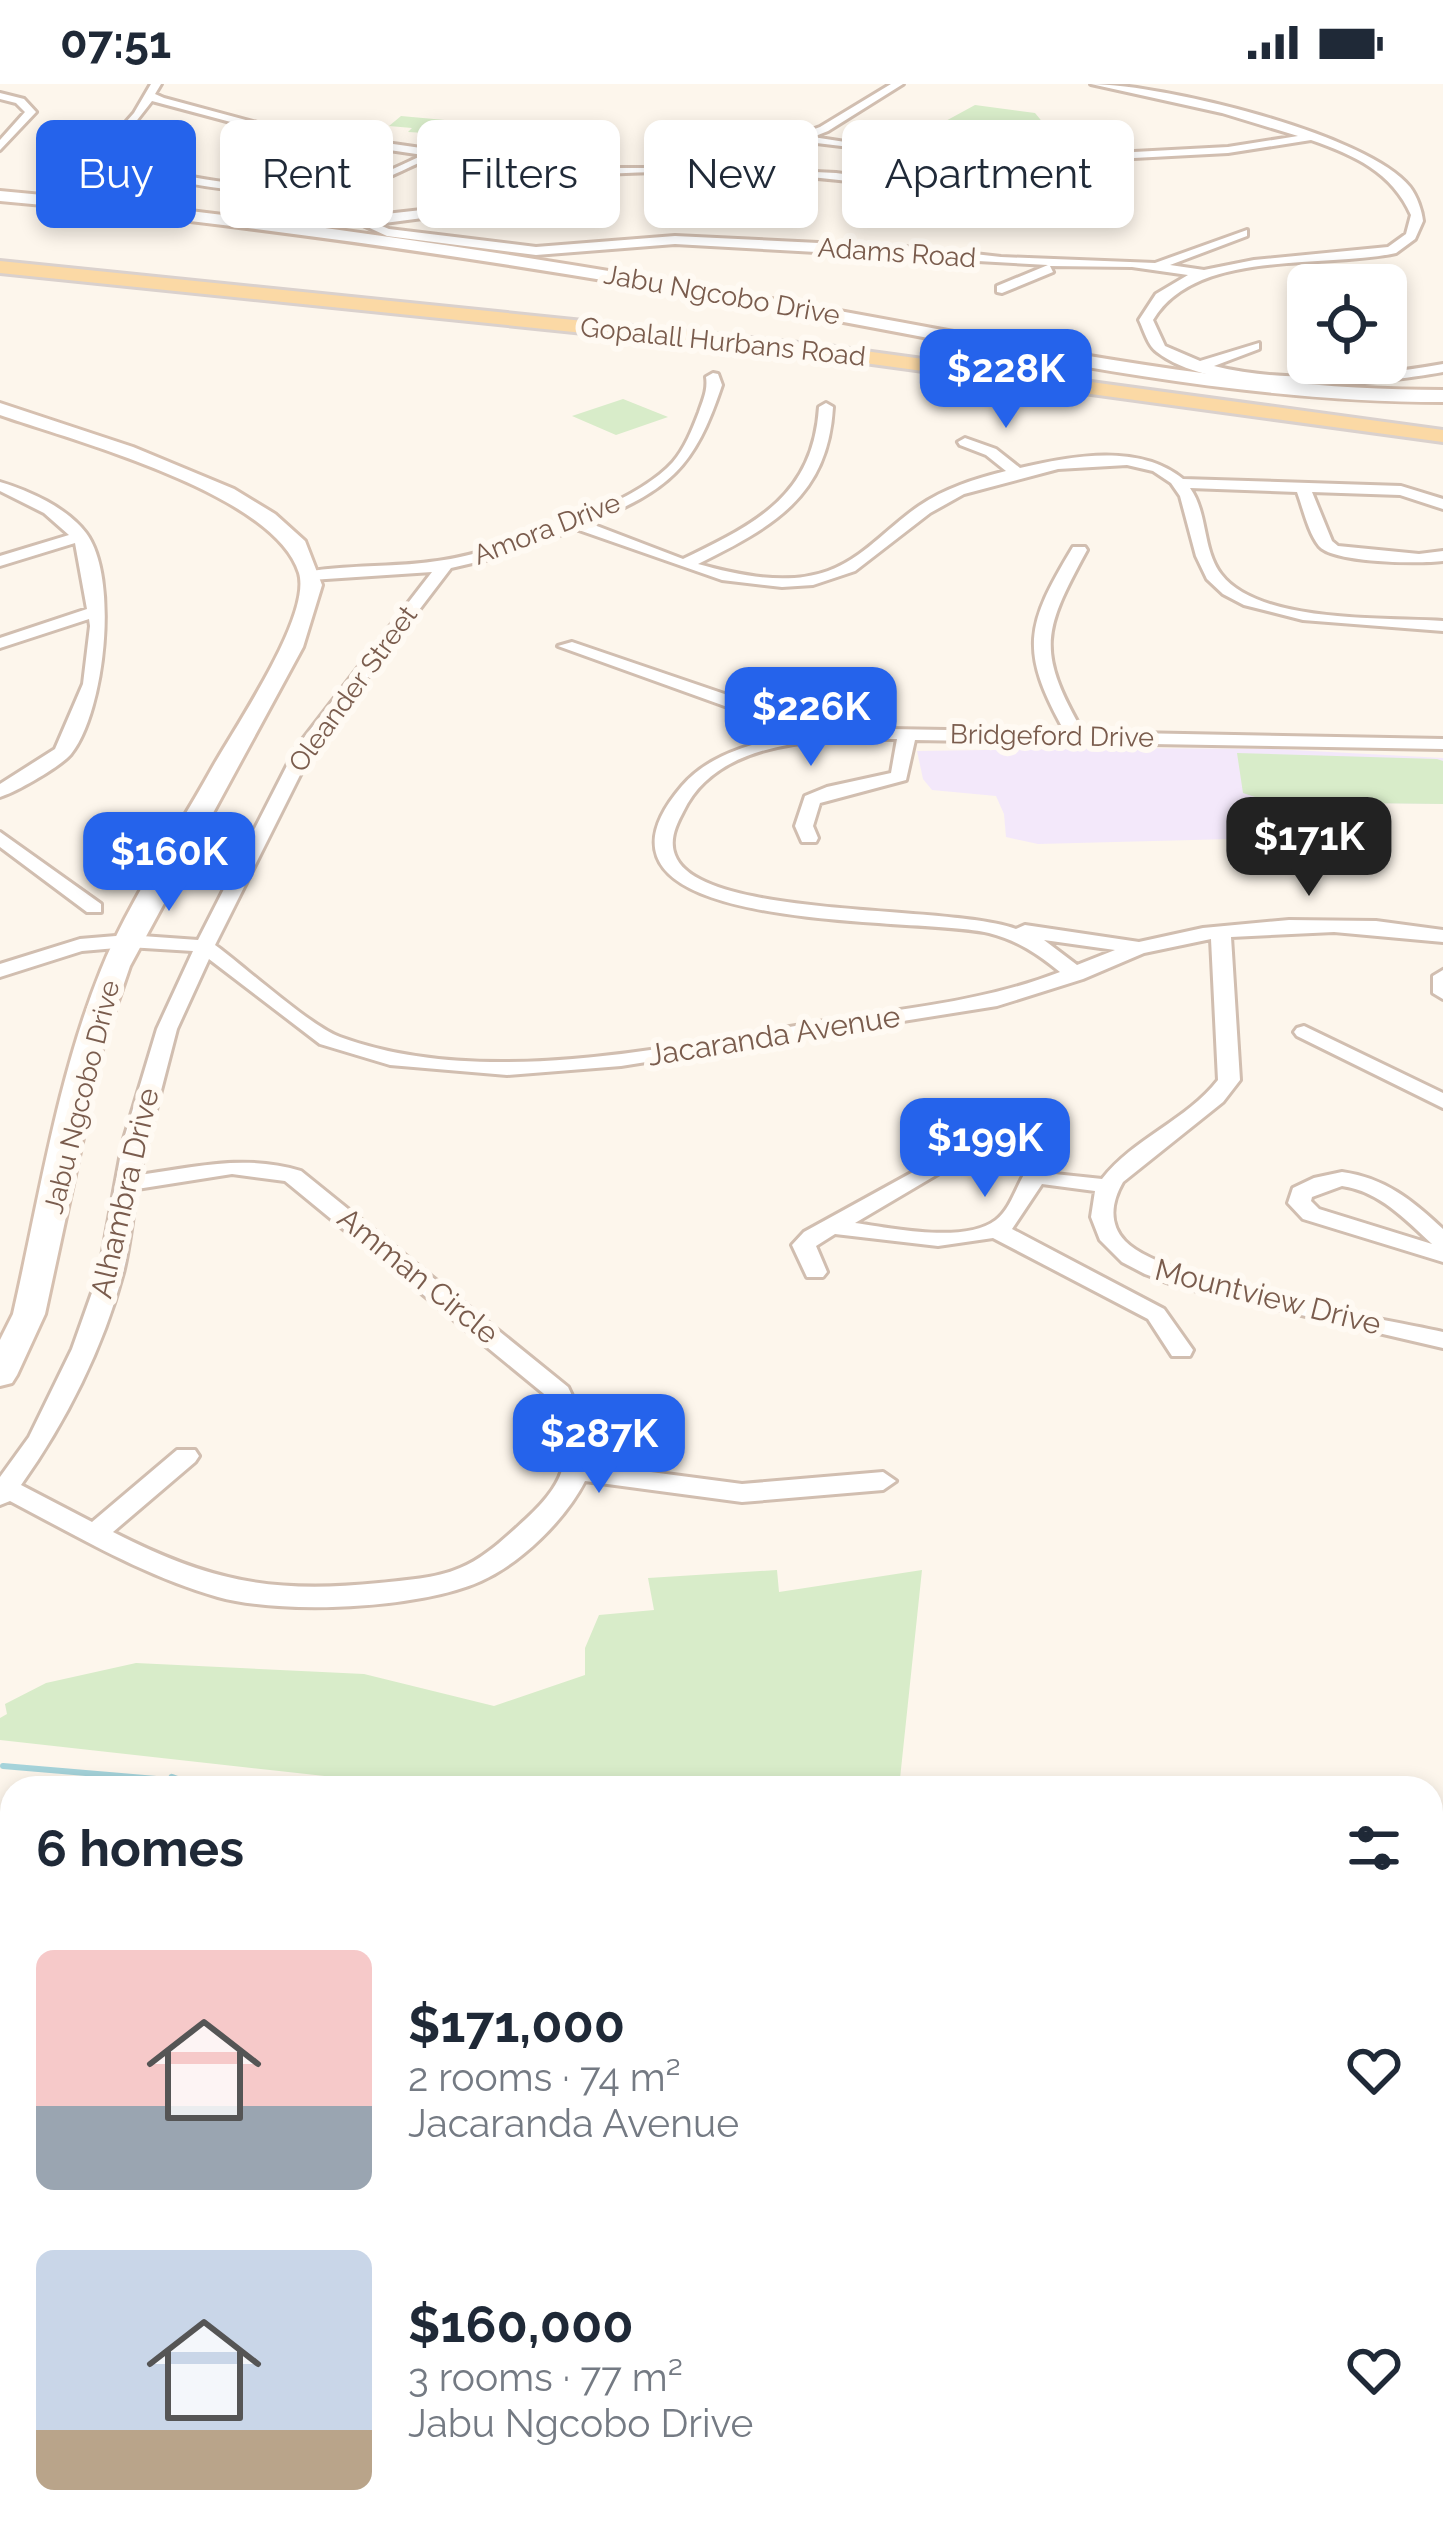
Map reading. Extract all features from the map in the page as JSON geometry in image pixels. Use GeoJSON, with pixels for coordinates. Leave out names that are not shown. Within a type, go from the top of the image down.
{"type":"FeatureCollection","features":[{"type":"Feature","properties":{"kind":"main road","name":"Jabu Ngcobo Drive"},"geometry":{"type":"LineString","coordinates":[[0,197],[531,256],[1221,383],[1340,395],[1443,396]]}},
{"type":"Feature","properties":{"kind":"main road","name":"Gopalall Hurbans Road"},"geometry":{"type":"LineString","coordinates":[[5,270],[828,352],[1443,436]]}},
{"type":"Feature","properties":{"kind":"main road","name":"Gopalall Hurbans Road"},"geometry":{"type":"LineString","coordinates":[[5,270],[971,380],[1443,447]]}},
{"type":"Feature","properties":{"kind":"main road"},"geometry":{"type":"LineString","coordinates":[[0,409],[236,497],[287,535],[310,575]]}},
{"type":"Feature","properties":{"kind":"main road","name":"Jabu Ngcobo Drive"},"geometry":{"type":"LineString","coordinates":[[0,1375],[29,1314],[89,1046],[128,941],[291,647],[303,621],[310,575]]}},
{"type":"Feature","properties":{"kind":"street"},"geometry":{"type":"LineString","coordinates":[[818,130],[878,100],[898,84]]}},
{"type":"Feature","properties":{"kind":"street"},"geometry":{"type":"LineString","coordinates":[[1096,84],[1185,101],[1310,137],[1365,159],[1398,180],[1411,195],[1417,213],[1408,240],[1392,250],[1200,273],[1166,289],[1155,299],[1146,320],[1160,348],[1198,367],[1242,374],[1354,380],[1443,368]]}},
{"type":"Feature","properties":{"kind":"street"},"geometry":{"type":"LineString","coordinates":[[417,151],[304,137],[177,107],[153,90],[139,114],[111,143],[117,157],[162,172],[304,189],[354,186],[417,160]]}},
{"type":"Feature","properties":{"kind":"street"},"geometry":{"type":"LineString","coordinates":[[0,97],[28,105],[31,112],[1,149]]}},
{"type":"Feature","properties":{"kind":"street"},"geometry":{"type":"LineString","coordinates":[[139,114],[177,107]]}},
{"type":"Feature","properties":{"kind":"street"},"geometry":{"type":"LineString","coordinates":[[1134,154],[1228,150],[1310,137]]}},
{"type":"Feature","properties":{"kind":"street","name":"Adams Road"},"geometry":{"type":"LineString","coordinates":[[417,216],[367,224],[387,232],[531,256],[675,240],[1158,265],[1200,273]]}},
{"type":"Feature","properties":{"kind":"street"},"geometry":{"type":"LineString","coordinates":[[1158,265],[1243,233]]}},
{"type":"Feature","properties":{"kind":"street"},"geometry":{"type":"LineString","coordinates":[[1002,289],[1061,262]]}},
{"type":"Feature","properties":{"kind":"street"},"geometry":{"type":"LineString","coordinates":[[1198,367],[1254,346]]}},
{"type":"Feature","properties":{"kind":"street","name":"Amora Drive"},"geometry":{"type":"LineString","coordinates":[[310,575],[445,566],[577,524],[670,473],[695,440],[715,385],[713,377]]}},
{"type":"Feature","properties":{"kind":"street"},"geometry":{"type":"LineString","coordinates":[[685,564],[758,525],[808,480],[825,443],[826,406]]}},
{"type":"Feature","properties":{"kind":"street"},"geometry":{"type":"LineString","coordinates":[[965,442],[991,452],[1020,475]]}},
{"type":"Feature","properties":{"kind":"street"},"geometry":{"type":"LineString","coordinates":[[577,524],[685,564],[751,581],[826,577],[857,566],[939,499],[965,488],[1114,460],[1164,468],[1183,483],[1212,570],[1219,584],[1234,594],[1287,612],[1443,626]]}},
{"type":"Feature","properties":{"kind":"street"},"geometry":{"type":"LineString","coordinates":[[1183,483],[1401,491],[1443,505]]}},
{"type":"Feature","properties":{"kind":"street"},"geometry":{"type":"LineString","coordinates":[[0,486],[45,506],[80,536],[98,611],[99,649],[92,684],[63,752],[0,792]]}},
{"type":"Feature","properties":{"kind":"street"},"geometry":{"type":"LineString","coordinates":[[1303,488],[1325,543],[1334,550],[1419,559],[1443,556]]}},
{"type":"Feature","properties":{"kind":"street"},"geometry":{"type":"LineString","coordinates":[[0,561],[80,536]]}},
{"type":"Feature","properties":{"kind":"street"},"geometry":{"type":"LineString","coordinates":[[1077,737],[1047,685],[1038,652],[1042,615],[1079,550]]}},
{"type":"Feature","properties":{"kind":"street","name":"Oleander Street"},"geometry":{"type":"LineString","coordinates":[[205,946],[305,748],[445,566]]}},
{"type":"Feature","properties":{"kind":"street"},"geometry":{"type":"LineString","coordinates":[[0,643],[98,611]]}},
{"type":"Feature","properties":{"kind":"street"},"geometry":{"type":"LineString","coordinates":[[566,646],[739,705],[782,741]]}},
{"type":"Feature","properties":{"kind":"street","name":"Bridgeford Drive"},"geometry":{"type":"LineString","coordinates":[[1076,975],[1042,946],[1004,929],[726,897],[678,873],[664,856],[663,837],[670,815],[691,784],[733,756],[832,733],[1443,744]]}},
{"type":"Feature","properties":{"kind":"street"},"geometry":{"type":"LineString","coordinates":[[809,838],[804,826],[812,800],[839,787],[899,776],[907,734]]}},
{"type":"Feature","properties":{"kind":"street"},"geometry":{"type":"LineString","coordinates":[[2,842],[94,908]]}},
{"type":"Feature","properties":{"kind":"street","name":"Jacaranda Avenue"},"geometry":{"type":"LineString","coordinates":[[205,946],[327,1040],[390,1059],[507,1069],[621,1060],[997,1000],[1171,940],[1381,926],[1443,936]]}},
{"type":"Feature","properties":{"kind":"street"},"geometry":{"type":"LineString","coordinates":[[1004,929],[1139,948]]}},
{"type":"Feature","properties":{"kind":"street"},"geometry":{"type":"LineString","coordinates":[[1224,963],[1257,931]]}},
{"type":"Feature","properties":{"kind":"street"},"geometry":{"type":"LineString","coordinates":[[829,1226],[934,1237],[995,1230],[1014,1215],[1034,1176],[1105,1186],[1129,1162],[1218,1101],[1229,1080],[1221,934]]}},
{"type":"Feature","properties":{"kind":"street"},"geometry":{"type":"LineString","coordinates":[[1171,940],[1224,963]]}},
{"type":"Feature","properties":{"kind":"street"},"geometry":{"type":"LineString","coordinates":[[0,971],[80,945],[128,941],[205,946]]}},
{"type":"Feature","properties":{"kind":"street","name":"Alhambra Drive"},"geometry":{"type":"LineString","coordinates":[[4,1493],[40,1440],[84,1349],[111,1273],[126,1184],[166,1029],[205,946]]}},
{"type":"Feature","properties":{"kind":"street"},"geometry":{"type":"LineString","coordinates":[[1443,976],[1443,993]]}},
{"type":"Feature","properties":{"kind":"street"},"geometry":{"type":"LineString","coordinates":[[1304,1032],[1443,1101]]}},
{"type":"Feature","properties":{"kind":"street"},"geometry":{"type":"LineString","coordinates":[[1412,1084],[1426,1109],[1443,1121]]}},
{"type":"Feature","properties":{"kind":"street","name":"Amman Circle"},"geometry":{"type":"LineString","coordinates":[[126,1184],[239,1166],[273,1168],[293,1177],[559,1393],[577,1427],[578,1472]]}},
{"type":"Feature","properties":{"kind":"street"},"geometry":{"type":"LineString","coordinates":[[815,1272],[804,1245],[829,1226],[932,1171]]}},
{"type":"Feature","properties":{"kind":"street"},"geometry":{"type":"LineString","coordinates":[[1443,1242],[1369,1181],[1334,1178],[1301,1193],[1299,1203],[1311,1214],[1443,1255]]}},
{"type":"Feature","properties":{"kind":"street","name":"Mountview Drive"},"geometry":{"type":"LineString","coordinates":[[1105,1186],[1100,1210],[1106,1234],[1141,1264],[1177,1279],[1443,1340]]}},
{"type":"Feature","properties":{"kind":"street"},"geometry":{"type":"LineString","coordinates":[[995,1230],[1156,1314],[1181,1351]]}},
{"type":"Feature","properties":{"kind":"street"},"geometry":{"type":"LineString","coordinates":[[95,1533],[186,1456]]}},
{"type":"Feature","properties":{"kind":"street"},"geometry":{"type":"LineString","coordinates":[[4,1493],[226,1590],[334,1595],[458,1579],[488,1565],[557,1505],[578,1472],[742,1493],[883,1481]]}},
{"type":"Feature","properties":{"kind":"shaded area"},"geometry":{"type":"Polygon","coordinates":[[[1274,749],[1443,758],[1443,804],[1245,801],[1247,833],[1231,839],[1038,844],[1006,837],[996,796],[932,790],[923,779],[917,751],[1274,749]]]}},
{"type":"Feature","properties":{"kind":"green space"},"geometry":{"type":"Polygon","coordinates":[[[975,105],[1035,113],[1041,120],[948,120],[975,105]]]}},
{"type":"Feature","properties":{"kind":"green space"},"geometry":{"type":"Polygon","coordinates":[[[401,116],[444,120],[417,120],[417,133],[393,123],[401,116]]]}},
{"type":"Feature","properties":{"kind":"green space"},"geometry":{"type":"Polygon","coordinates":[[[623,399],[668,417],[616,435],[572,416],[623,399]]]}},
{"type":"Feature","properties":{"kind":"green space"},"geometry":{"type":"Polygon","coordinates":[[[1237,753],[1437,759],[1443,761],[1443,804],[1270,802],[1243,793],[1237,753]]]}},
{"type":"Feature","properties":{"kind":"green space"},"geometry":{"type":"Polygon","coordinates":[[[777,1570],[779,1592],[922,1570],[900,1776],[325,1776],[0,1740],[5,1704],[46,1683],[136,1663],[364,1674],[494,1706],[585,1675],[585,1648],[599,1615],[654,1610],[648,1578],[777,1570]]]}},
{"type":"Feature","properties":{"kind":"waterway"},"geometry":{"type":"LineString","coordinates":[[3,1766],[121,1776]]}}]}
